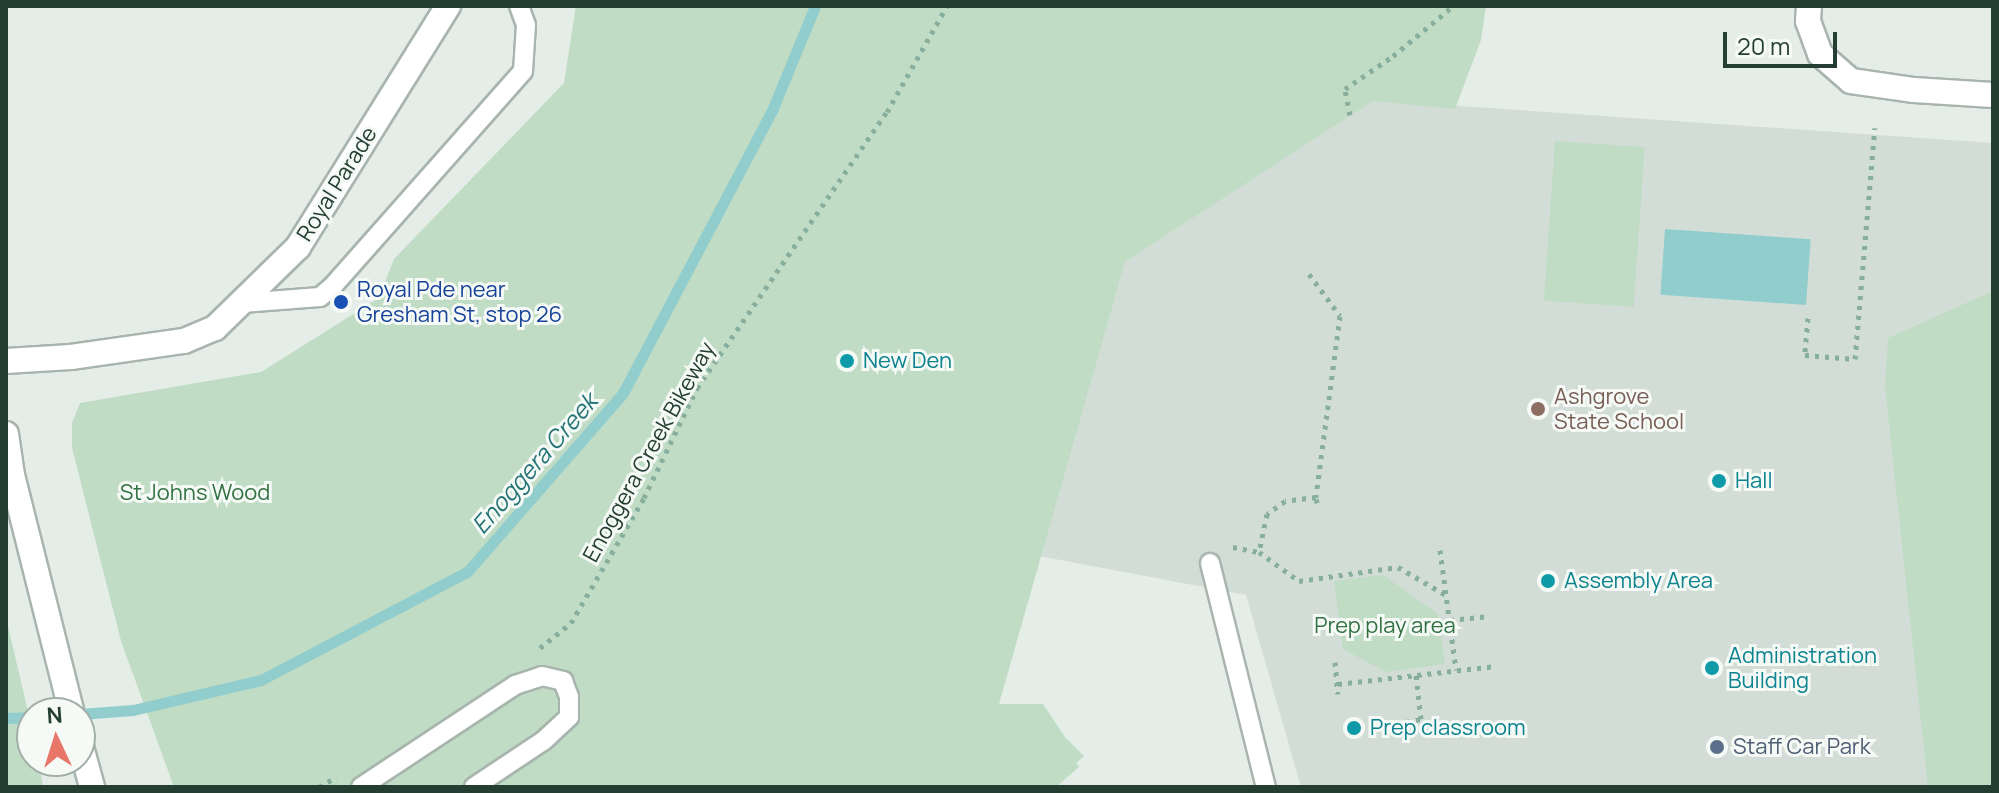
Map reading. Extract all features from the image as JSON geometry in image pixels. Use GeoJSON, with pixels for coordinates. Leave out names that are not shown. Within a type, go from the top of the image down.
{"type":"FeatureCollection","features":[{"type":"Feature","properties":{"kind":"street","name":"Royal Parade"},"geometry":{"type":"LineString","coordinates":[[6,361],[71,357],[184,341],[215,328],[298,247],[448,6]]}},
{"type":"Feature","properties":{"kind":"street"},"geometry":{"type":"LineString","coordinates":[[1809,6],[1808,21],[1820,54],[1851,81],[1914,90],[1993,95]]}},
{"type":"Feature","properties":{"kind":"street"},"geometry":{"type":"LineString","coordinates":[[6,434],[12,475],[68,697]]}},
{"type":"Feature","properties":{"kind":"lane"},"geometry":{"type":"LineString","coordinates":[[242,303],[320,297],[332,287],[523,71],[526,25],[519,6]]}},
{"type":"Feature","properties":{"kind":"lane"},"geometry":{"type":"LineString","coordinates":[[1210,563],[1266,787]]}},
{"type":"Feature","properties":{"kind":"lane"},"geometry":{"type":"LineString","coordinates":[[361,787],[515,685],[542,676],[563,681],[569,697],[569,717],[543,741],[474,787]]}},
{"type":"Feature","properties":{"kind":"path","name":"Enoggera Creek Bikeway"},"geometry":{"type":"LineString","coordinates":[[535,652],[571,623],[644,498],[697,388],[887,112],[947,6]]}},
{"type":"Feature","properties":{"kind":"path"},"geometry":{"type":"LineString","coordinates":[[1350,115],[1345,89],[1393,56],[1453,6]]}},
{"type":"Feature","properties":{"kind":"path"},"geometry":{"type":"LineString","coordinates":[[1808,318],[1805,355],[1855,359],[1875,128]]}},
{"type":"Feature","properties":{"kind":"path"},"geometry":{"type":"LineString","coordinates":[[1309,274],[1340,316],[1316,500],[1285,501],[1267,514],[1259,552],[1299,581],[1398,567],[1446,595]]}},
{"type":"Feature","properties":{"kind":"path"},"geometry":{"type":"LineString","coordinates":[[1440,550],[1456,670]]}},
{"type":"Feature","properties":{"kind":"path"},"geometry":{"type":"LineString","coordinates":[[1450,620],[1490,616]]}},
{"type":"Feature","properties":{"kind":"path"},"geometry":{"type":"LineString","coordinates":[[1335,662],[1338,694]]}},
{"type":"Feature","properties":{"kind":"path"},"geometry":{"type":"LineString","coordinates":[[1338,684],[1496,666]]}},
{"type":"Feature","properties":{"kind":"path"},"geometry":{"type":"LineString","coordinates":[[1406,722],[1421,719],[1415,675]]}},
{"type":"Feature","properties":{"kind":"path"},"geometry":{"type":"LineString","coordinates":[[319,787],[341,774]]}},
{"type":"Feature","properties":{"kind":"shaded area","name":"Ashgrove State School"},"geometry":{"type":"Polygon","coordinates":[[[1373,100],[1993,143],[1993,787],[1301,787],[1246,595],[1039,556],[1125,262],[1373,100]]]}},
{"type":"Feature","properties":{"kind":"green space","name":"St Johns Wood"},"geometry":{"type":"Polygon","coordinates":[[[576,6],[1486,6],[1481,40],[1455,109],[1373,101],[1125,262],[999,704],[1043,704],[1065,737],[1084,756],[1076,763],[1079,767],[1056,787],[174,787],[121,641],[72,448],[72,423],[80,403],[261,372],[379,298],[394,259],[564,83],[576,6]]]}},
{"type":"Feature","properties":{"kind":"green space"},"geometry":{"type":"Polygon","coordinates":[[[1555,141],[1645,147],[1634,307],[1544,301],[1555,141]]]}},
{"type":"Feature","properties":{"kind":"green space"},"geometry":{"type":"Polygon","coordinates":[[[1993,291],[1993,787],[1928,787],[1885,387],[1888,338],[1993,291]]]}},
{"type":"Feature","properties":{"kind":"green space","name":"Prep play area"},"geometry":{"type":"Polygon","coordinates":[[[1383,575],[1438,614],[1445,664],[1386,672],[1343,649],[1334,581],[1383,575]]]}},
{"type":"Feature","properties":{"kind":"green space"},"geometry":{"type":"Polygon","coordinates":[[[6,617],[25,697],[16,697],[16,777],[41,777],[43,787],[6,787],[6,617]]]}},
{"type":"Feature","properties":{"kind":"water"},"geometry":{"type":"Polygon","coordinates":[[[1665,229],[1811,239],[1806,305],[1660,295],[1665,229]]]}},
{"type":"Feature","properties":{"kind":"waterway","name":"Enoggera Creek"},"geometry":{"type":"LineString","coordinates":[[96,713],[133,710],[261,680],[467,572],[623,393],[773,108],[815,6]]}},
{"type":"Feature","properties":{"kind":"waterway","name":"Enoggera Creek"},"geometry":{"type":"LineString","coordinates":[[6,718],[16,718]]}},
{"type":"Feature","properties":{"kind":"place","name":"Royal Pde near Gresham St, stop 26"},"geometry":{"type":"Point","coordinates":[341,302]}},
{"type":"Feature","properties":{"kind":"place","name":"New Den"},"geometry":{"type":"Point","coordinates":[847,361]}},
{"type":"Feature","properties":{"kind":"place","name":"Ashgrove State School"},"geometry":{"type":"Point","coordinates":[1538,409]}},
{"type":"Feature","properties":{"kind":"place","name":"Hall"},"geometry":{"type":"Point","coordinates":[1719,481]}},
{"type":"Feature","properties":{"kind":"place","name":"Assembly Area"},"geometry":{"type":"Point","coordinates":[1548,581]}},
{"type":"Feature","properties":{"kind":"place","name":"Administration Building"},"geometry":{"type":"Point","coordinates":[1712,668]}},
{"type":"Feature","properties":{"kind":"place","name":"Prep classroom"},"geometry":{"type":"Point","coordinates":[1354,728]}},
{"type":"Feature","properties":{"kind":"place","name":"Staff Car Park"},"geometry":{"type":"Point","coordinates":[1717,747]}}]}
